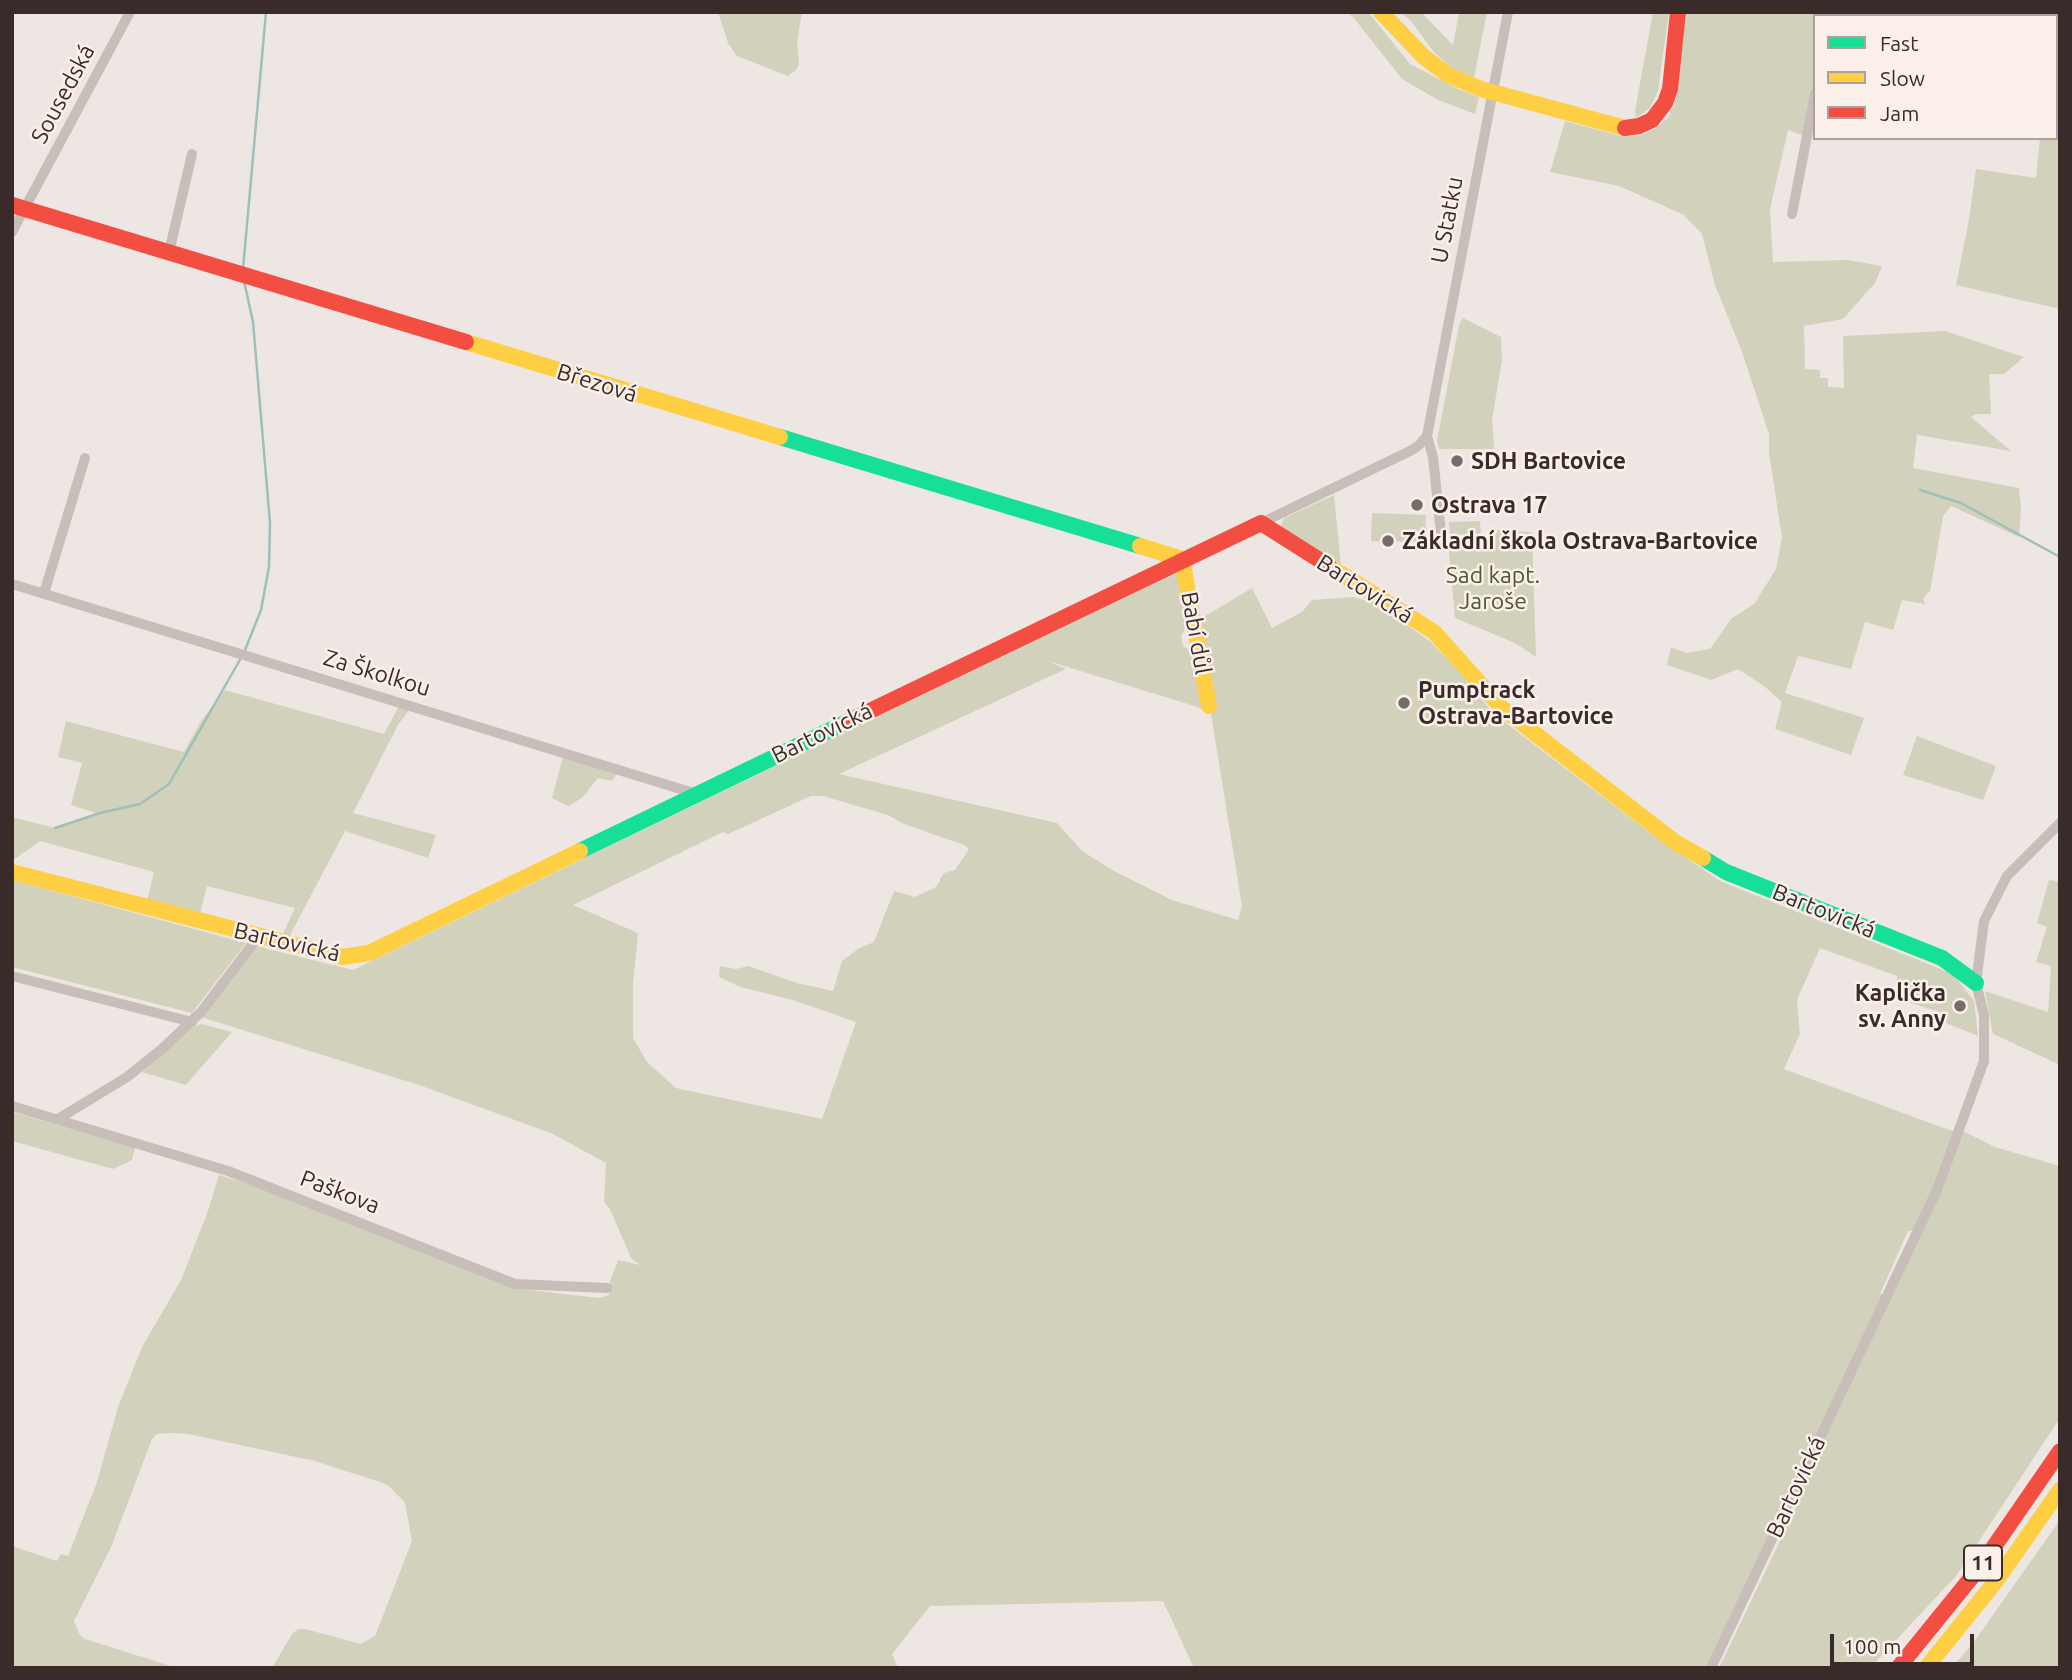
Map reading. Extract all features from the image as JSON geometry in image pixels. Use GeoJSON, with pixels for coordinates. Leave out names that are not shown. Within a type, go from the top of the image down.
{"type":"FeatureCollection","features":[{"type":"Feature","properties":{"kind":"main road"},"geometry":{"type":"LineString","coordinates":[[1381,12],[1437,68],[1465,83],[1614,127],[1631,128],[1645,124],[1657,115],[1668,97],[1678,12]]}},
{"type":"Feature","properties":{"kind":"main road","name":"Březová"},"geometry":{"type":"LineString","coordinates":[[18,207],[1182,559]]}},
{"type":"Feature","properties":{"kind":"main road","name":"Bartovická"},"geometry":{"type":"LineString","coordinates":[[12,872],[342,957],[369,953],[1261,523],[1434,632],[1502,708],[1675,842],[1726,872],[1942,958],[1976,983]]}},
{"type":"Feature","properties":{"kind":"main road","name":"Babí důl"},"geometry":{"type":"LineString","coordinates":[[1182,559],[1209,706]]}},
{"type":"Feature","properties":{"kind":"main road","name":"11"},"geometry":{"type":"LineString","coordinates":[[1898,1668],[1980,1567],[2060,1451]]}},
{"type":"Feature","properties":{"kind":"main road","name":"11"},"geometry":{"type":"LineString","coordinates":[[1926,1668],[1996,1581],[2060,1490]]}},
{"type":"Feature","properties":{"kind":"street","name":"Sousedská"},"geometry":{"type":"LineString","coordinates":[[12,232],[18,207],[130,12]]}},
{"type":"Feature","properties":{"kind":"street","name":"U Statku"},"geometry":{"type":"LineString","coordinates":[[1441,533],[1433,457],[1427,436],[1508,12]]}},
{"type":"Feature","properties":{"kind":"street"},"geometry":{"type":"LineString","coordinates":[[1792,214],[1813,104]]}},
{"type":"Feature","properties":{"kind":"street"},"geometry":{"type":"LineString","coordinates":[[169,253],[192,153]]}},
{"type":"Feature","properties":{"kind":"street"},"geometry":{"type":"LineString","coordinates":[[1261,523],[1410,451],[1427,436]]}},
{"type":"Feature","properties":{"kind":"street"},"geometry":{"type":"LineString","coordinates":[[44,593],[85,458]]}},
{"type":"Feature","properties":{"kind":"street","name":"Za Školkou"},"geometry":{"type":"LineString","coordinates":[[12,584],[697,794]]}},
{"type":"Feature","properties":{"kind":"street"},"geometry":{"type":"LineString","coordinates":[[1976,983],[1983,921],[2007,876],[2060,823]]}},
{"type":"Feature","properties":{"kind":"street"},"geometry":{"type":"LineString","coordinates":[[58,1119],[127,1077],[192,1022],[258,937]]}},
{"type":"Feature","properties":{"kind":"street"},"geometry":{"type":"LineString","coordinates":[[12,976],[192,1022]]}},
{"type":"Feature","properties":{"kind":"street","name":"Bartovická"},"geometry":{"type":"LineString","coordinates":[[1711,1668],[1937,1190],[1983,1061],[1984,1016],[1976,983]]}},
{"type":"Feature","properties":{"kind":"street","name":"Paškova"},"geometry":{"type":"LineString","coordinates":[[12,1106],[228,1171],[515,1284],[607,1288]]}},
{"type":"Feature","properties":{"kind":"green space"},"geometry":{"type":"Polygon","coordinates":[[[718,12],[802,12],[797,43],[799,64],[796,70],[788,76],[737,56],[728,43],[718,12]]]}},
{"type":"Feature","properties":{"kind":"green space"},"geometry":{"type":"Polygon","coordinates":[[[1346,12],[1368,12],[1410,64],[1479,97],[1475,114],[1438,100],[1402,79],[1353,17],[1346,12]]]}},
{"type":"Feature","properties":{"kind":"green space"},"geometry":{"type":"Polygon","coordinates":[[[1400,12],[1421,12],[1453,45],[1459,12],[1487,12],[1474,78],[1451,68],[1400,12]]]}},
{"type":"Feature","properties":{"kind":"green space"},"geometry":{"type":"Polygon","coordinates":[[[1653,12],[1669,12],[1658,91],[1650,108],[1636,118],[1635,111],[1653,12]]]}},
{"type":"Feature","properties":{"kind":"green space"},"geometry":{"type":"Polygon","coordinates":[[[1686,12],[1830,12],[1813,14],[1813,107],[1807,137],[1788,130],[1770,209],[1773,262],[1847,260],[1882,266],[1875,283],[1843,319],[1804,326],[1805,369],[1820,370],[1820,378],[1828,378],[1828,387],[1844,388],[1843,336],[1945,331],[2024,357],[2004,374],[1989,374],[1991,414],[1976,414],[1971,417],[2011,451],[1917,435],[1913,468],[2019,488],[2019,537],[1951,506],[1943,516],[1930,592],[1923,599],[1925,604],[1902,600],[1893,630],[1865,622],[1851,669],[1798,656],[1785,693],[1864,718],[1851,755],[1775,729],[1782,702],[1738,669],[1711,680],[1667,665],[1671,647],[1687,653],[1710,649],[1731,619],[1755,603],[1776,569],[1782,538],[1769,453],[1769,434],[1741,349],[1715,285],[1702,234],[1684,215],[1619,186],[1550,172],[1565,121],[1621,136],[1638,136],[1655,129],[1669,117],[1677,95],[1686,12]]]}},
{"type":"Feature","properties":{"kind":"green space"},"geometry":{"type":"Polygon","coordinates":[[[2058,126],[2060,309],[1956,285],[1976,169],[2036,178],[2040,140],[2058,140],[2058,126]]]}},
{"type":"Feature","properties":{"kind":"green space"},"geometry":{"type":"Polygon","coordinates":[[[1463,318],[1501,337],[1502,360],[1492,420],[1494,449],[1439,449],[1437,441],[1459,325],[1463,318]]]}},
{"type":"Feature","properties":{"kind":"green space"},"geometry":{"type":"Polygon","coordinates":[[[1334,495],[1341,566],[1281,526],[1284,518],[1334,495]]]}},
{"type":"Feature","properties":{"kind":"green space"},"geometry":{"type":"Polygon","coordinates":[[[1372,513],[1426,515],[1425,542],[1371,541],[1372,513]]]}},
{"type":"Feature","properties":{"kind":"green space"},"geometry":{"type":"Polygon","coordinates":[[[1480,521],[1481,534],[1450,535],[1449,522],[1480,521]]]}},
{"type":"Feature","properties":{"kind":"green space","name":"Sad kapt. Jaroše"},"geometry":{"type":"Polygon","coordinates":[[[1495,530],[1532,532],[1536,657],[1517,644],[1455,618],[1448,543],[1493,541],[1495,530]]]}},
{"type":"Feature","properties":{"kind":"green space"},"geometry":{"type":"Polygon","coordinates":[[[1181,570],[1190,623],[1181,635],[1183,646],[1195,653],[1204,709],[1048,661],[1066,669],[839,774],[1057,823],[1082,851],[1112,870],[1172,900],[1238,920],[1242,906],[1210,708],[1200,619],[1252,588],[1272,628],[1302,612],[1312,600],[1353,597],[1375,603],[1431,642],[1493,713],[1650,833],[1720,881],[1953,974],[1974,1001],[1978,1036],[1936,1019],[1939,1012],[1895,998],[1897,976],[1820,948],[1797,1000],[1800,1034],[1784,1069],[1949,1130],[1965,1132],[1995,1147],[2060,1166],[2060,1418],[1956,1576],[1870,1668],[1719,1668],[1800,1499],[1787,1496],[1709,1668],[1194,1668],[1163,1601],[930,1606],[892,1654],[898,1668],[272,1668],[292,1634],[298,1629],[361,1644],[375,1636],[412,1541],[405,1503],[389,1486],[315,1461],[188,1434],[170,1433],[157,1434],[152,1439],[111,1547],[74,1621],[80,1635],[85,1639],[177,1668],[12,1668],[12,1546],[57,1561],[61,1554],[68,1556],[97,1482],[118,1407],[142,1347],[181,1280],[219,1175],[254,1186],[512,1288],[599,1298],[609,1295],[610,1282],[618,1260],[640,1265],[631,1258],[610,1209],[604,1202],[606,1163],[553,1134],[422,1086],[201,1017],[256,946],[353,970],[1181,570]],[[811,796],[728,834],[723,832],[573,905],[638,933],[633,985],[633,1038],[647,1062],[676,1088],[822,1119],[856,1022],[793,1000],[740,987],[719,977],[720,966],[736,969],[748,966],[797,983],[833,991],[842,961],[858,949],[874,942],[894,891],[915,897],[936,887],[944,873],[955,870],[969,849],[904,824],[888,815],[823,796],[811,796]],[[1919,1230],[1908,1231],[1880,1294],[1891,1297],[1919,1230]]]}},
{"type":"Feature","properties":{"kind":"green space"},"geometry":{"type":"Polygon","coordinates":[[[225,690],[384,734],[399,706],[409,710],[398,725],[353,813],[436,835],[428,858],[345,831],[289,937],[283,934],[295,908],[207,886],[200,914],[147,901],[154,872],[40,841],[12,861],[12,817],[55,828],[99,814],[71,805],[82,763],[58,757],[66,721],[184,752],[201,721],[225,690]]]}},
{"type":"Feature","properties":{"kind":"green space"},"geometry":{"type":"Polygon","coordinates":[[[1917,736],[1996,766],[1983,800],[1903,775],[1917,736]]]}},
{"type":"Feature","properties":{"kind":"green space"},"geometry":{"type":"Polygon","coordinates":[[[563,757],[618,773],[612,781],[598,778],[582,798],[568,806],[552,798],[563,757]]]}},
{"type":"Feature","properties":{"kind":"green space"},"geometry":{"type":"Polygon","coordinates":[[[12,880],[246,943],[192,1013],[12,967],[12,880]]]}},
{"type":"Feature","properties":{"kind":"green space"},"geometry":{"type":"Polygon","coordinates":[[[2049,880],[2060,882],[2060,1065],[1993,1034],[1985,991],[2048,1012],[2051,966],[2036,962],[2047,927],[2037,923],[2049,880]]]}},
{"type":"Feature","properties":{"kind":"green space"},"geometry":{"type":"Polygon","coordinates":[[[202,1024],[232,1032],[186,1085],[142,1072],[192,1027],[202,1024]]]}},
{"type":"Feature","properties":{"kind":"green space"},"geometry":{"type":"Polygon","coordinates":[[[12,1112],[135,1147],[132,1160],[113,1169],[12,1141],[12,1112]]]}},
{"type":"Feature","properties":{"kind":"green space"},"geometry":{"type":"Polygon","coordinates":[[[2060,1520],[2060,1668],[1951,1668],[1971,1646],[2060,1520]]]}},
{"type":"Feature","properties":{"kind":"waterway"},"geometry":{"type":"LineString","coordinates":[[243,269],[266,12]]}},
{"type":"Feature","properties":{"kind":"waterway"},"geometry":{"type":"LineString","coordinates":[[244,281],[253,322],[270,523],[269,567],[261,610],[245,650]]}},
{"type":"Feature","properties":{"kind":"waterway"},"geometry":{"type":"LineString","coordinates":[[1920,490],[1961,503],[2060,557]]}},
{"type":"Feature","properties":{"kind":"waterway"},"geometry":{"type":"LineString","coordinates":[[55,828],[100,813],[140,804],[169,784],[241,658]]}},
{"type":"Feature","properties":{"kind":"traffic: fast"},"geometry":{"type":"LineString","coordinates":[[780,437],[1140,546]]}},
{"type":"Feature","properties":{"kind":"traffic: fast"},"geometry":{"type":"LineString","coordinates":[[580,851],[851,720]]}},
{"type":"Feature","properties":{"kind":"traffic: fast"},"geometry":{"type":"LineString","coordinates":[[1703,858],[1726,872],[1942,958],[1976,983]]}},
{"type":"Feature","properties":{"kind":"traffic: slow"},"geometry":{"type":"LineString","coordinates":[[1381,12],[1424,57],[1448,75],[1481,89],[1625,128]]}},
{"type":"Feature","properties":{"kind":"traffic: slow"},"geometry":{"type":"LineString","coordinates":[[466,342],[780,437]]}},
{"type":"Feature","properties":{"kind":"traffic: slow"},"geometry":{"type":"LineString","coordinates":[[1140,546],[1182,559],[1209,706]]}},
{"type":"Feature","properties":{"kind":"traffic: slow"},"geometry":{"type":"LineString","coordinates":[[1329,566],[1434,632],[1502,708],[1675,842],[1703,858]]}},
{"type":"Feature","properties":{"kind":"traffic: slow"},"geometry":{"type":"LineString","coordinates":[[12,872],[342,957],[369,953],[580,851]]}},
{"type":"Feature","properties":{"kind":"traffic: slow"},"geometry":{"type":"LineString","coordinates":[[1926,1668],[1996,1581],[2060,1490]]}},
{"type":"Feature","properties":{"kind":"traffic: jam"},"geometry":{"type":"LineString","coordinates":[[1625,128],[1652,120],[1665,103],[1670,89],[1678,12]]}},
{"type":"Feature","properties":{"kind":"traffic: jam"},"geometry":{"type":"LineString","coordinates":[[1867,12],[1870,14]]}},
{"type":"Feature","properties":{"kind":"traffic: jam"},"geometry":{"type":"LineString","coordinates":[[12,205],[466,342]]}},
{"type":"Feature","properties":{"kind":"traffic: jam"},"geometry":{"type":"LineString","coordinates":[[851,720],[1261,523],[1329,566]]}},
{"type":"Feature","properties":{"kind":"traffic: jam"},"geometry":{"type":"LineString","coordinates":[[1898,1668],[1980,1567],[2060,1451]]}},
{"type":"Feature","properties":{"kind":"place","name":"SDH Bartovice"},"geometry":{"type":"Point","coordinates":[1457,461]}},
{"type":"Feature","properties":{"kind":"place","name":"Ostrava 17"},"geometry":{"type":"Point","coordinates":[1417,505]}},
{"type":"Feature","properties":{"kind":"place","name":"Základní škola Ostrava-Bartovice"},"geometry":{"type":"Point","coordinates":[1388,541]}},
{"type":"Feature","properties":{"kind":"place","name":"Pumptrack Ostrava-Bartovice"},"geometry":{"type":"Point","coordinates":[1404,703]}},
{"type":"Feature","properties":{"kind":"place","name":"Kaplička sv. Anny"},"geometry":{"type":"Point","coordinates":[1960,1006]}}]}
